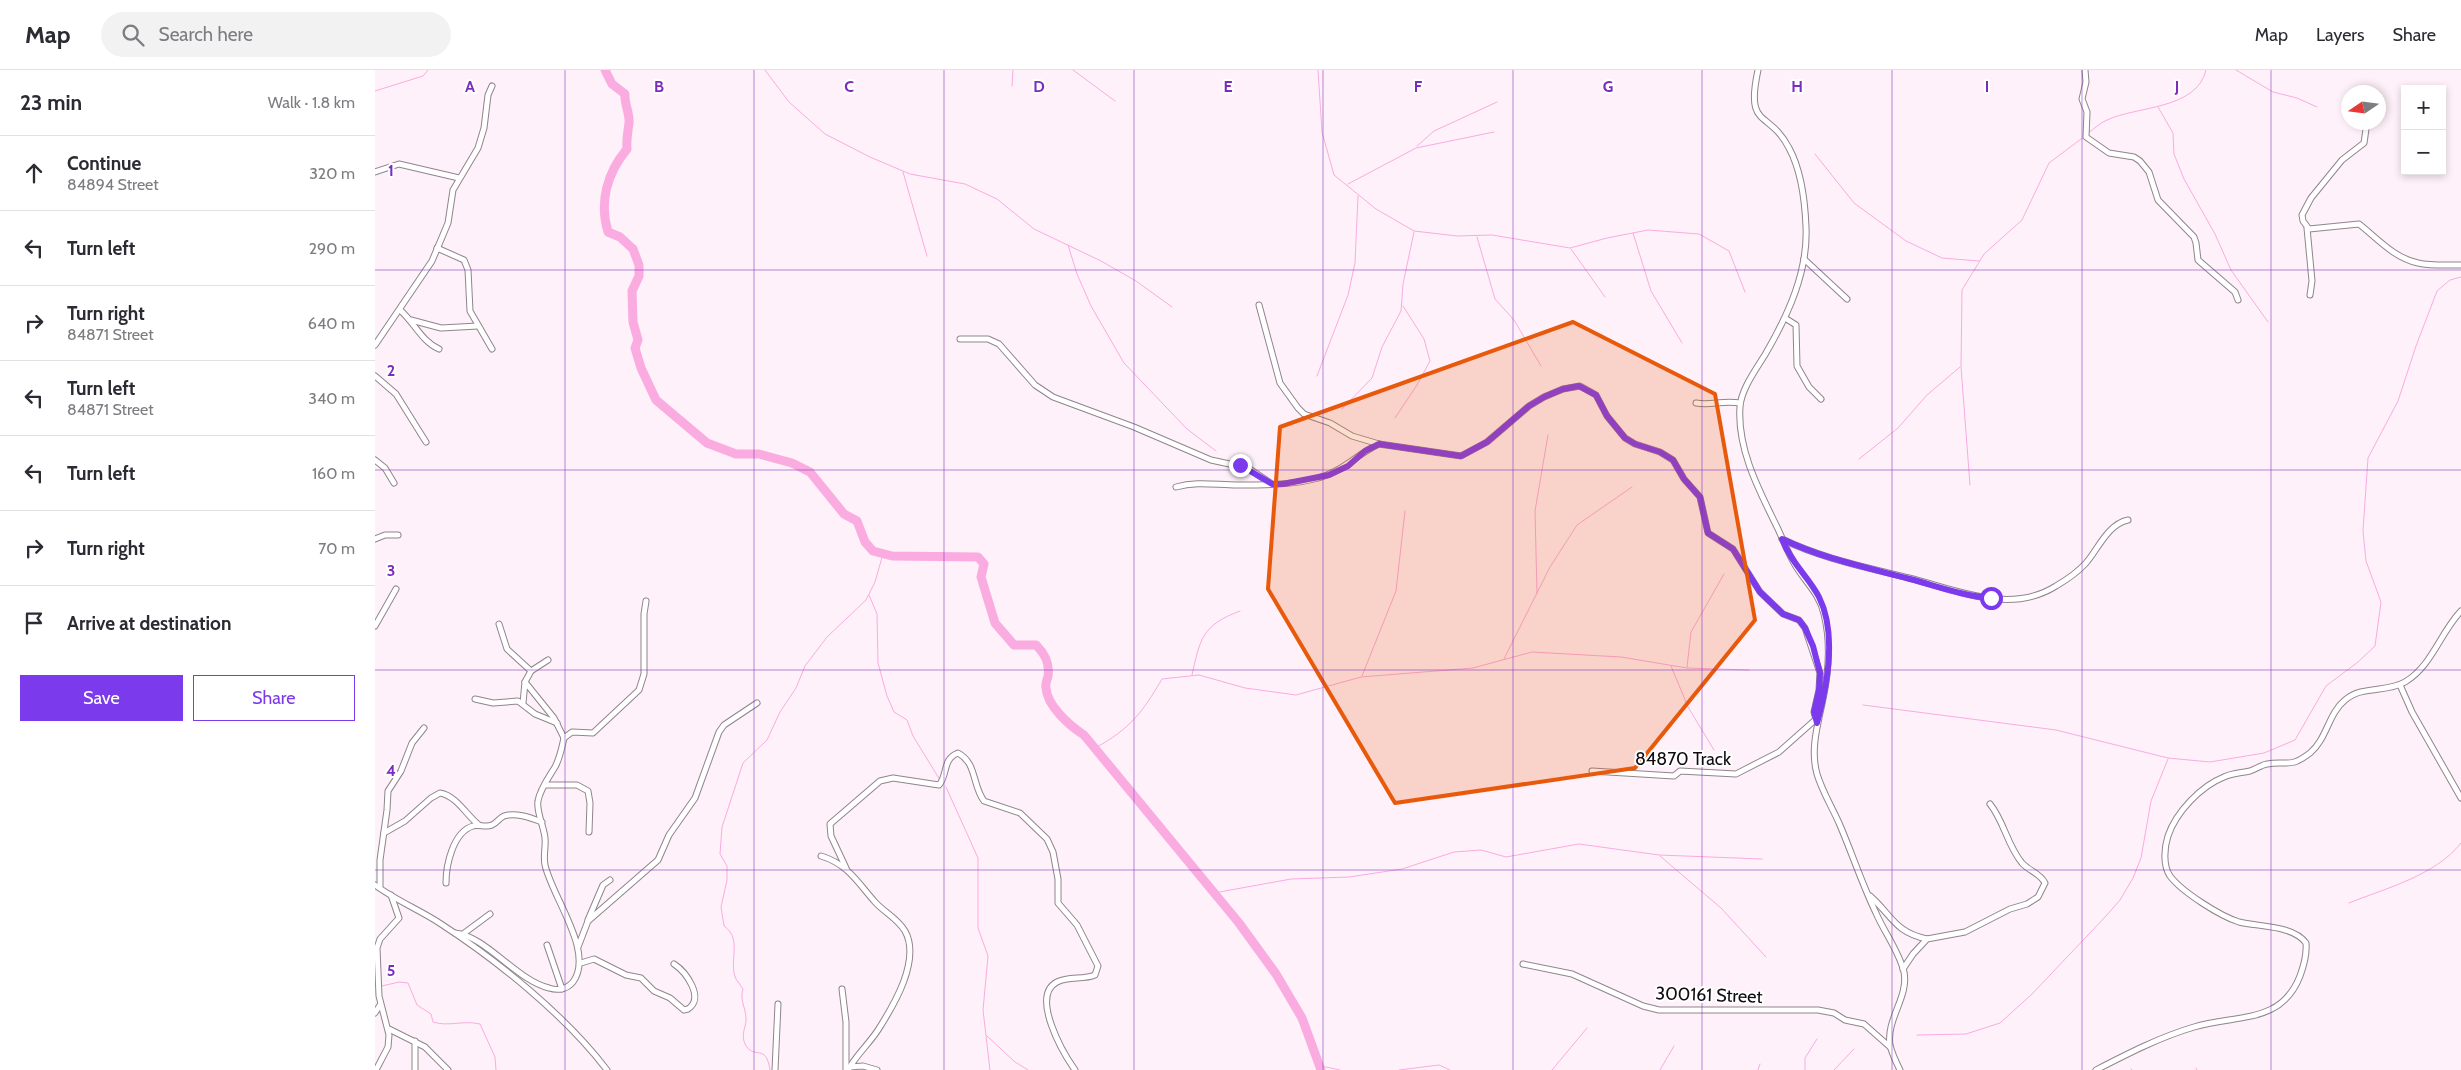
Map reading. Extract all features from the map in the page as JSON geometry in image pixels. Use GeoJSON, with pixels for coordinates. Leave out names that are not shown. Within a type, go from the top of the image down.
{"type":"FeatureCollection","features":[{"type":"Feature","properties":{"kind":"street"},"geometry":{"type":"LineString","coordinates":[[1758,70],[1754,97],[1755,110],[1758,116],[1784,139],[1795,162],[1806,226],[1804,259],[1785,318],[1740,403],[1740,424],[1748,460],[1782,539],[1797,568],[1819,597],[1827,628],[1827,680],[1816,721],[1815,763],[1817,774],[1867,893],[1903,969],[1904,986],[1889,1032],[1890,1047],[1900,1070]]}},
{"type":"Feature","properties":{"kind":"street"},"geometry":{"type":"LineString","coordinates":[[2085,70],[2086,82],[2082,99],[2087,112],[2086,137],[2109,153],[2134,157],[2140,161],[2149,172],[2158,200],[2197,243],[2198,260],[2235,292],[2238,300]]}},
{"type":"Feature","properties":{"kind":"street"},"geometry":{"type":"LineString","coordinates":[[375,346],[425,273],[437,248],[448,223],[453,190],[478,148],[484,128],[488,95],[492,86]]}},
{"type":"Feature","properties":{"kind":"street"},"geometry":{"type":"LineString","coordinates":[[2311,295],[2312,281],[2307,228],[2303,221],[2304,208],[2342,160],[2365,143],[2366,130]]}},
{"type":"Feature","properties":{"kind":"street"},"geometry":{"type":"LineString","coordinates":[[375,172],[394,165],[405,165],[459,178]]}},
{"type":"Feature","properties":{"kind":"street"},"geometry":{"type":"LineString","coordinates":[[2307,228],[2359,224],[2387,247],[2409,260],[2427,264],[2461,265]]}},
{"type":"Feature","properties":{"kind":"street"},"geometry":{"type":"LineString","coordinates":[[437,248],[460,257],[466,264],[468,302],[478,326],[492,349]]}},
{"type":"Feature","properties":{"kind":"street"},"geometry":{"type":"LineString","coordinates":[[1804,259],[1847,299]]}},
{"type":"Feature","properties":{"kind":"street"},"geometry":{"type":"LineString","coordinates":[[1259,305],[1281,383],[1303,414],[1330,423],[1352,436],[1379,444],[1461,456],[1487,442],[1529,406],[1544,397],[1574,386],[1589,390],[1596,395],[1607,416],[1625,438],[1635,444],[1660,452],[1673,460],[1684,479],[1700,497],[1708,533],[1733,549],[1760,592],[1783,614],[1802,624],[1813,646],[1820,673],[1819,690],[1814,712],[1816,721]]}},
{"type":"Feature","properties":{"kind":"street"},"geometry":{"type":"LineString","coordinates":[[400,310],[411,320],[428,343],[439,349]]}},
{"type":"Feature","properties":{"kind":"street"},"geometry":{"type":"LineString","coordinates":[[1785,318],[1796,326],[1797,366],[1809,387],[1821,399]]}},
{"type":"Feature","properties":{"kind":"street"},"geometry":{"type":"LineString","coordinates":[[411,320],[441,328],[478,326]]}},
{"type":"Feature","properties":{"kind":"street"},"geometry":{"type":"LineString","coordinates":[[960,339],[988,339],[999,344],[1035,385],[1053,397],[1133,426],[1211,460],[1248,468],[1272,484]]}},
{"type":"Feature","properties":{"kind":"street"},"geometry":{"type":"LineString","coordinates":[[375,376],[396,394],[426,442]]}},
{"type":"Feature","properties":{"kind":"street"},"geometry":{"type":"LineString","coordinates":[[1695,403],[1706,405],[1725,401],[1740,403]]}},
{"type":"Feature","properties":{"kind":"street"},"geometry":{"type":"LineString","coordinates":[[1176,486],[1190,483],[1236,485],[1293,484],[1329,475],[1348,466],[1365,451],[1379,444]]}},
{"type":"Feature","properties":{"kind":"street"},"geometry":{"type":"LineString","coordinates":[[375,460],[385,468],[394,484]]}},
{"type":"Feature","properties":{"kind":"street"},"geometry":{"type":"LineString","coordinates":[[1782,539],[1811,553],[1859,567],[1976,597],[2010,600],[2029,598],[2052,589],[2073,576],[2108,534],[2120,522],[2128,520]]}},
{"type":"Feature","properties":{"kind":"street"},"geometry":{"type":"LineString","coordinates":[[375,539],[385,535],[398,535]]}},
{"type":"Feature","properties":{"kind":"street"},"geometry":{"type":"LineString","coordinates":[[375,626],[395,589]]}},
{"type":"Feature","properties":{"kind":"street"},"geometry":{"type":"LineString","coordinates":[[455,934],[463,934],[538,984],[551,989],[562,989],[570,986],[575,978],[581,964],[571,926],[556,896],[545,863],[545,840],[537,802],[556,765],[564,738],[572,732],[593,733],[639,690],[644,674],[643,614],[646,601]]}},
{"type":"Feature","properties":{"kind":"street"},"geometry":{"type":"LineString","coordinates":[[2096,1070],[2193,1027],[2255,1016],[2289,998],[2303,968],[2306,943],[2301,937],[2291,932],[2238,922],[2189,893],[2173,879],[2166,867],[2166,842],[2170,831],[2188,804],[2217,780],[2267,764],[2293,763],[2315,748],[2334,712],[2345,700],[2361,691],[2400,685],[2418,672],[2461,611]]}},
{"type":"Feature","properties":{"kind":"street"},"geometry":{"type":"LineString","coordinates":[[499,624],[507,649],[531,671]]}},
{"type":"Feature","properties":{"kind":"street"},"geometry":{"type":"LineString","coordinates":[[523,703],[525,682],[531,671],[548,660]]}},
{"type":"Feature","properties":{"kind":"street"},"geometry":{"type":"LineString","coordinates":[[525,682],[557,724],[564,738]]}},
{"type":"Feature","properties":{"kind":"street"},"geometry":{"type":"LineString","coordinates":[[2400,685],[2461,798]]}},
{"type":"Feature","properties":{"kind":"street"},"geometry":{"type":"LineString","coordinates":[[475,699],[493,703],[511,700],[523,703],[535,714],[557,724]]}},
{"type":"Feature","properties":{"kind":"street"},"geometry":{"type":"LineString","coordinates":[[588,921],[658,860],[669,835],[695,798],[719,732],[724,725],[757,704]]}},
{"type":"Feature","properties":{"kind":"street","name":"84870 Track"},"geometry":{"type":"LineString","coordinates":[[1592,771],[1665,776],[1674,776],[1680,771],[1736,774],[1779,752],[1816,721]]}},
{"type":"Feature","properties":{"kind":"street"},"geometry":{"type":"LineString","coordinates":[[424,728],[412,743],[401,771],[388,791],[377,887],[455,934],[545,1005],[586,1043],[607,1070]]}},
{"type":"Feature","properties":{"kind":"street"},"geometry":{"type":"LineString","coordinates":[[846,868],[831,836],[831,821],[852,803],[865,796],[880,780],[893,778],[939,785],[948,761],[958,753],[971,763],[976,785],[984,801],[1020,813],[1047,839],[1053,852],[1058,879],[1058,903],[1077,925],[1098,966],[1095,975],[1059,981],[1051,986],[1047,994],[1049,1021],[1075,1070]]}},
{"type":"Feature","properties":{"kind":"street"},"geometry":{"type":"LineString","coordinates":[[545,785],[577,785],[588,791],[590,802],[589,832]]}},
{"type":"Feature","properties":{"kind":"street"},"geometry":{"type":"LineString","coordinates":[[384,833],[405,821],[431,798],[440,794],[448,796],[460,805],[469,817],[480,825]]}},
{"type":"Feature","properties":{"kind":"street"},"geometry":{"type":"LineString","coordinates":[[1867,893],[1898,926],[1918,938],[1927,939],[1965,932],[2010,909],[2027,904],[2037,898],[2043,890],[2045,883],[2042,877],[2023,864],[1997,813],[1990,804]]}},
{"type":"Feature","properties":{"kind":"street"},"geometry":{"type":"LineString","coordinates":[[446,883],[448,863],[457,840],[469,828],[494,824],[504,816],[511,815],[542,822]]}},
{"type":"Feature","properties":{"kind":"street"},"geometry":{"type":"LineString","coordinates":[[821,856],[838,862],[846,868],[862,884],[881,908],[895,918],[909,939],[911,955],[899,992],[877,1031],[848,1069]]}},
{"type":"Feature","properties":{"kind":"street"},"geometry":{"type":"LineString","coordinates":[[577,947],[603,885],[610,880]]}},
{"type":"Feature","properties":{"kind":"street"},"geometry":{"type":"LineString","coordinates":[[376,1070],[388,1047],[389,1029],[381,1005],[377,948],[380,939],[399,918],[390,894]]}},
{"type":"Feature","properties":{"kind":"street"},"geometry":{"type":"LineString","coordinates":[[463,934],[490,914]]}},
{"type":"Feature","properties":{"kind":"street"},"geometry":{"type":"LineString","coordinates":[[1903,969],[1913,954],[1927,939]]}},
{"type":"Feature","properties":{"kind":"street"},"geometry":{"type":"LineString","coordinates":[[547,945],[562,989]]}},
{"type":"Feature","properties":{"kind":"street"},"geometry":{"type":"LineString","coordinates":[[581,964],[594,959],[626,975],[641,978],[654,991],[670,998],[684,1010],[688,1010],[694,1002],[695,991],[685,974],[673,964]]}},
{"type":"Feature","properties":{"kind":"street","name":"300161 Street"},"geometry":{"type":"LineString","coordinates":[[1523,964],[1572,974],[1643,1006],[1659,1010],[1818,1010],[1833,1013],[1845,1020],[1864,1024],[1890,1047]]}},
{"type":"Feature","properties":{"kind":"street"},"geometry":{"type":"LineString","coordinates":[[842,989],[846,1022],[848,1069]]}},
{"type":"Feature","properties":{"kind":"street"},"geometry":{"type":"LineString","coordinates":[[775,1070],[779,1004]]}},
{"type":"Feature","properties":{"kind":"street"},"geometry":{"type":"LineString","coordinates":[[375,1013],[381,1005]]}},
{"type":"Feature","properties":{"kind":"street"},"geometry":{"type":"LineString","coordinates":[[389,1029],[415,1041],[436,1056],[448,1070]]}},
{"type":"Feature","properties":{"kind":"street"},"geometry":{"type":"LineString","coordinates":[[415,1041],[415,1070]]}},
{"type":"Feature","properties":{"kind":"street"},"geometry":{"type":"LineString","coordinates":[[848,1069],[863,1066],[877,1070]]}},
{"type":"Feature","properties":{"kind":"highlighted area"},"geometry":{"type":"Polygon","coordinates":[[[1573,322],[1715,394],[1755,620],[1635,768],[1395,803],[1268,589],[1280,427],[1573,322]]]}},
{"type":"Feature","properties":{"kind":"waterway"},"geometry":{"type":"LineString","coordinates":[[375,91],[423,76],[428,70]]}},
{"type":"Feature","properties":{"kind":"waterway"},"geometry":{"type":"LineString","coordinates":[[605,70],[612,84],[625,94],[629,119],[627,149],[614,168],[607,188],[604,210],[605,221],[608,232],[620,237],[633,249],[639,265],[639,276],[632,291],[633,322],[638,340],[635,348],[641,368],[656,400],[707,443],[736,454],[759,454],[792,463],[810,472],[844,514],[857,521],[865,542],[873,551],[892,556],[978,557],[984,564],[981,577],[995,623],[1014,645],[1036,645],[1042,652],[1048,667],[1046,685],[1050,702],[1066,721],[1084,735],[1239,923],[1276,974],[1302,1018],[1321,1070]]}},
{"type":"Feature","properties":{"kind":"waterway"},"geometry":{"type":"LineString","coordinates":[[765,70],[789,102],[825,134],[870,157],[910,174],[965,184],[997,199],[1034,229],[1101,261],[1136,281],[1172,307]]}},
{"type":"Feature","properties":{"kind":"waterway"},"geometry":{"type":"LineString","coordinates":[[1012,86],[1013,70]]}},
{"type":"Feature","properties":{"kind":"waterway"},"geometry":{"type":"LineString","coordinates":[[1073,70],[1115,101]]}},
{"type":"Feature","properties":{"kind":"waterway"},"geometry":{"type":"LineString","coordinates":[[1318,70],[1322,132],[1334,175],[1376,209],[1414,231],[1457,236],[1492,235],[1570,248],[1648,230],[1699,234],[1729,251],[1745,292]]}},
{"type":"Feature","properties":{"kind":"waterway"},"geometry":{"type":"LineString","coordinates":[[2088,133],[2104,121],[2119,115],[2178,100],[2191,93],[2200,83],[2206,70]]}},
{"type":"Feature","properties":{"kind":"waterway"},"geometry":{"type":"LineString","coordinates":[[2236,70],[2273,92],[2297,98],[2317,107]]}},
{"type":"Feature","properties":{"kind":"waterway"},"geometry":{"type":"LineString","coordinates":[[1417,146],[1434,131],[1497,102]]}},
{"type":"Feature","properties":{"kind":"waterway"},"geometry":{"type":"LineString","coordinates":[[2158,107],[2173,133],[2174,154],[2184,179],[2215,234],[2231,270],[2268,322]]}},
{"type":"Feature","properties":{"kind":"waterway"},"geometry":{"type":"LineString","coordinates":[[1348,184],[1416,148],[1494,132]]}},
{"type":"Feature","properties":{"kind":"waterway"},"geometry":{"type":"LineString","coordinates":[[1970,485],[1961,367],[1962,290],[1984,254],[2022,220],[2049,163],[2085,136]]}},
{"type":"Feature","properties":{"kind":"waterway"},"geometry":{"type":"LineString","coordinates":[[1815,154],[1854,203],[1906,241],[1942,258],[1979,261]]}},
{"type":"Feature","properties":{"kind":"waterway"},"geometry":{"type":"LineString","coordinates":[[903,172],[927,256]]}},
{"type":"Feature","properties":{"kind":"waterway"},"geometry":{"type":"LineString","coordinates":[[1317,376],[1348,295],[1355,263],[1358,196]]}},
{"type":"Feature","properties":{"kind":"waterway"},"geometry":{"type":"LineString","coordinates":[[1342,409],[1372,378],[1382,347],[1401,311],[1403,284],[1414,232]]}},
{"type":"Feature","properties":{"kind":"waterway"},"geometry":{"type":"LineString","coordinates":[[1633,233],[1651,291],[1682,343]]}},
{"type":"Feature","properties":{"kind":"waterway"},"geometry":{"type":"LineString","coordinates":[[1477,237],[1495,299],[1514,320],[1541,366]]}},
{"type":"Feature","properties":{"kind":"waterway"},"geometry":{"type":"LineString","coordinates":[[1068,245],[1077,274],[1091,306],[1124,363],[1187,429],[1216,451]]}},
{"type":"Feature","properties":{"kind":"waterway"},"geometry":{"type":"LineString","coordinates":[[1571,249],[1605,297]]}},
{"type":"Feature","properties":{"kind":"waterway"},"geometry":{"type":"LineString","coordinates":[[1863,705],[2056,730],[2168,758],[2210,762],[2264,753],[2295,740],[2326,686],[2358,662],[2375,646],[2381,602],[2366,561],[2363,531],[2368,458],[2398,401],[2437,291],[2450,280],[2461,277]]}},
{"type":"Feature","properties":{"kind":"waterway"},"geometry":{"type":"LineString","coordinates":[[1395,418],[1430,361],[1424,339],[1403,306]]}},
{"type":"Feature","properties":{"kind":"waterway"},"geometry":{"type":"LineString","coordinates":[[1859,459],[1898,428],[1927,395],[1960,367]]}},
{"type":"Feature","properties":{"kind":"waterway"},"geometry":{"type":"LineString","coordinates":[[1537,593],[1535,511],[1548,435]]}},
{"type":"Feature","properties":{"kind":"waterway"},"geometry":{"type":"LineString","coordinates":[[1504,659],[1550,567],[1577,525],[1632,487]]}},
{"type":"Feature","properties":{"kind":"waterway"},"geometry":{"type":"LineString","coordinates":[[1362,676],[1396,591],[1405,511]]}},
{"type":"Feature","properties":{"kind":"waterway"},"geometry":{"type":"LineString","coordinates":[[770,1070],[766,1057],[763,1054],[748,1049],[744,1041],[746,1017],[742,997],[743,989],[736,979],[734,972],[733,937],[724,926],[721,907],[727,880],[727,866],[720,854],[722,827],[743,763],[767,740],[780,712],[796,688],[805,666],[827,637],[866,600],[875,582],[883,554]]}},
{"type":"Feature","properties":{"kind":"waterway"},"geometry":{"type":"LineString","coordinates":[[1687,667],[1691,632],[1724,574]]}},
{"type":"Feature","properties":{"kind":"waterway"},"geometry":{"type":"LineString","coordinates":[[869,595],[877,614],[878,663],[887,696],[894,712],[907,720],[913,736],[940,780]]}},
{"type":"Feature","properties":{"kind":"waterway"},"geometry":{"type":"LineString","coordinates":[[1192,675],[1201,643],[1210,628],[1227,616],[1240,611]]}},
{"type":"Feature","properties":{"kind":"waterway"},"geometry":{"type":"LineString","coordinates":[[1095,748],[1117,734],[1134,719],[1162,679],[1199,675],[1245,688],[1296,695],[1361,677],[1473,668],[1532,652],[1621,657],[1687,668],[1749,670]]}},
{"type":"Feature","properties":{"kind":"waterway"},"geometry":{"type":"LineString","coordinates":[[1671,666],[1688,707],[1714,750]]}},
{"type":"Feature","properties":{"kind":"waterway"},"geometry":{"type":"LineString","coordinates":[[1917,1035],[1966,1034],[2000,1023],[2032,994],[2106,916],[2120,900],[2133,878],[2141,858],[2151,801],[2168,759]]}},
{"type":"Feature","properties":{"kind":"waterway"},"geometry":{"type":"LineString","coordinates":[[946,787],[978,858],[978,928],[988,956],[983,1010],[990,1070]]}},
{"type":"Feature","properties":{"kind":"waterway"},"geometry":{"type":"LineString","coordinates":[[2349,903],[2424,873],[2438,864],[2461,843]]}},
{"type":"Feature","properties":{"kind":"waterway"},"geometry":{"type":"LineString","coordinates":[[1214,893],[1291,879],[1349,877],[1402,869],[1454,852],[1481,850],[1506,857],[1579,844],[1659,855],[1762,859]]}},
{"type":"Feature","properties":{"kind":"waterway"},"geometry":{"type":"LineString","coordinates":[[1660,856],[1721,908],[1766,957]]}},
{"type":"Feature","properties":{"kind":"waterway"},"geometry":{"type":"LineString","coordinates":[[382,986],[399,982],[408,983],[417,1005],[431,1014],[433,1022],[444,1024],[480,1024],[495,1057],[496,1070]]}},
{"type":"Feature","properties":{"kind":"waterway"},"geometry":{"type":"LineString","coordinates":[[1552,1070],[1587,1028]]}},
{"type":"Feature","properties":{"kind":"waterway"},"geometry":{"type":"LineString","coordinates":[[987,1036],[1015,1062],[1028,1070]]}},
{"type":"Feature","properties":{"kind":"waterway"},"geometry":{"type":"LineString","coordinates":[[1805,1070],[1805,1058],[1817,1039]]}},
{"type":"Feature","properties":{"kind":"waterway"},"geometry":{"type":"LineString","coordinates":[[1660,1070],[1674,1046]]}},
{"type":"Feature","properties":{"kind":"waterway"},"geometry":{"type":"LineString","coordinates":[[1834,1070],[1854,1049]]}},
{"type":"Feature","properties":{"kind":"waterway"},"geometry":{"type":"LineString","coordinates":[[1758,1070],[1760,1064]]}},
{"type":"Feature","properties":{"kind":"waterway"},"geometry":{"type":"LineString","coordinates":[[1399,1070],[1439,1065],[1450,1070]]}},
{"type":"Feature","properties":{"kind":"waterway"},"geometry":{"type":"LineString","coordinates":[[1321,1066],[1340,1070]]}},
{"type":"Feature","properties":{"kind":"route"},"geometry":{"type":"LineString","coordinates":[[1240,465],[1248,468],[1272,484],[1293,484],[1329,475],[1348,466],[1365,451],[1379,444],[1461,456],[1487,442],[1529,406],[1553,392],[1574,386],[1589,390],[1596,395],[1607,416],[1625,438],[1635,444],[1671,457],[1684,479],[1700,497],[1705,526],[1711,537],[1729,545],[1739,556],[1760,592],[1783,614],[1799,620],[1802,624],[1813,646],[1820,673],[1819,690],[1814,712],[1817,723],[1823,703],[1829,658],[1824,612],[1819,597],[1797,568],[1782,539],[1811,553],[1873,571],[1909,578],[1951,592],[1991,598]]}}]}
